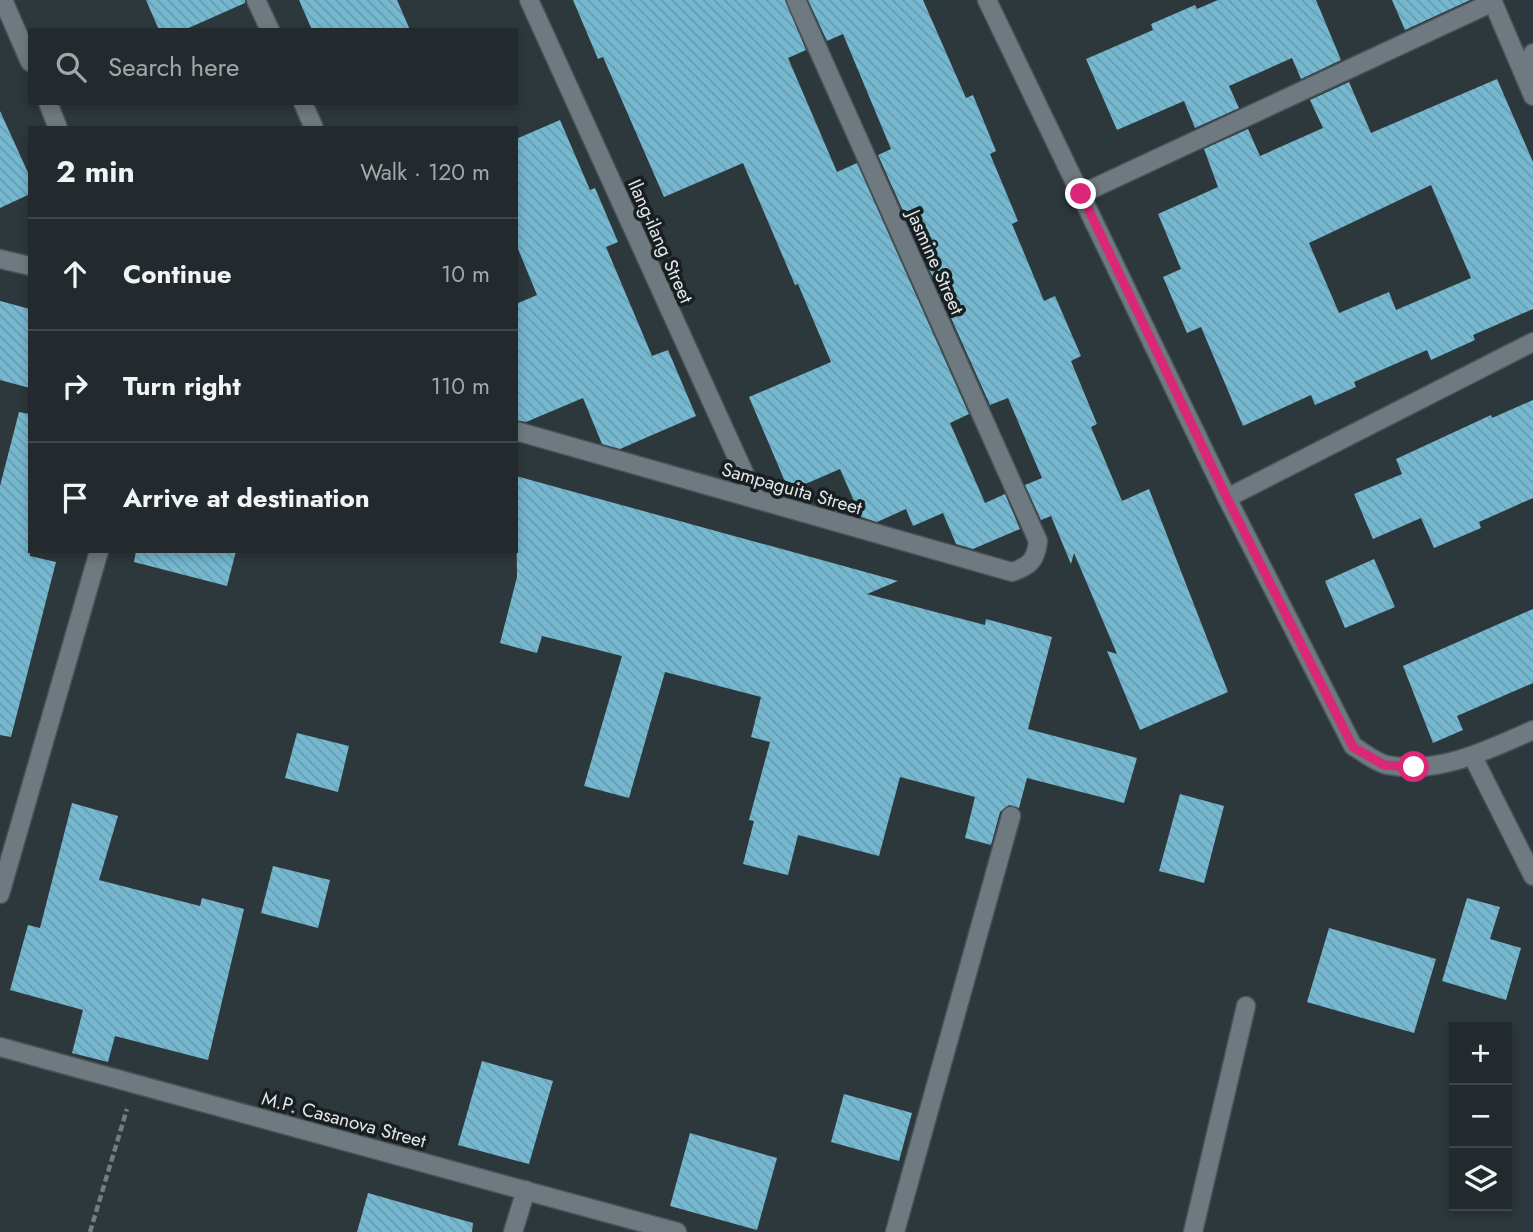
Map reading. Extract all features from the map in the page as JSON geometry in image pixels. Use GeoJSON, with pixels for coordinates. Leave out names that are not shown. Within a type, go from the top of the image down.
{"type":"FeatureCollection","features":[{"type":"Feature","properties":{"kind":"street"},"geometry":{"type":"LineString","coordinates":[[3,0],[28,57]]}},
{"type":"Feature","properties":{"kind":"street"},"geometry":{"type":"LineString","coordinates":[[256,0],[269,28]]}},
{"type":"Feature","properties":{"kind":"street","name":"Ilang-ilang Street"},"geometry":{"type":"LineString","coordinates":[[529,0],[756,499]]}},
{"type":"Feature","properties":{"kind":"street","name":"Jasmine Street"},"geometry":{"type":"LineString","coordinates":[[796,0],[1038,541]]}},
{"type":"Feature","properties":{"kind":"street"},"geometry":{"type":"LineString","coordinates":[[987,0],[1227,498],[1353,747],[1384,765],[1414,767],[1473,757],[1533,730]]}},
{"type":"Feature","properties":{"kind":"street"},"geometry":{"type":"LineString","coordinates":[[1081,194],[1493,1],[1530,89]]}},
{"type":"Feature","properties":{"kind":"street"},"geometry":{"type":"LineString","coordinates":[[1530,89],[1533,53]]}},
{"type":"Feature","properties":{"kind":"street"},"geometry":{"type":"LineString","coordinates":[[49,105],[57,126]]}},
{"type":"Feature","properties":{"kind":"street"},"geometry":{"type":"LineString","coordinates":[[304,105],[313,126]]}},
{"type":"Feature","properties":{"kind":"street"},"geometry":{"type":"LineString","coordinates":[[0,259],[28,266]]}},
{"type":"Feature","properties":{"kind":"street"},"geometry":{"type":"LineString","coordinates":[[1227,498],[1533,342]]}},
{"type":"Feature","properties":{"kind":"street","name":"Sampaguita Street"},"geometry":{"type":"LineString","coordinates":[[518,432],[1012,572],[1028,567],[1037,555],[1038,541]]}},
{"type":"Feature","properties":{"kind":"street"},"geometry":{"type":"LineString","coordinates":[[0,894],[98,553]]}},
{"type":"Feature","properties":{"kind":"street"},"geometry":{"type":"LineString","coordinates":[[1473,757],[1533,876]]}},
{"type":"Feature","properties":{"kind":"street"},"geometry":{"type":"LineString","coordinates":[[895,1232],[1011,816]]}},
{"type":"Feature","properties":{"kind":"street"},"geometry":{"type":"LineString","coordinates":[[1193,1232],[1246,1006]]}},
{"type":"Feature","properties":{"kind":"street","name":"M.P. Casanova Street"},"geometry":{"type":"LineString","coordinates":[[0,1048],[677,1232]]}},
{"type":"Feature","properties":{"kind":"street"},"geometry":{"type":"LineString","coordinates":[[513,1232],[526,1190]]}},
{"type":"Feature","properties":{"kind":"path"},"geometry":{"type":"LineString","coordinates":[[90,1232],[134,1083]]}},
{"type":"Feature","properties":{"kind":"building"},"geometry":{"type":"Polygon","coordinates":[[[146,0],[245,0],[245,3],[189,28],[158,28],[146,0]]]}},
{"type":"Feature","properties":{"kind":"building"},"geometry":{"type":"Polygon","coordinates":[[[299,0],[397,0],[409,28],[311,28],[299,0]]]}},
{"type":"Feature","properties":{"kind":"building"},"geometry":{"type":"Polygon","coordinates":[[[573,0],[785,0],[806,50],[788,58],[837,172],[857,163],[969,414],[950,423],[985,503],[1005,494],[1020,529],[973,549],[956,544],[943,513],[913,526],[906,509],[877,522],[861,517],[840,469],[789,491],[749,397],[831,362],[798,284],[795,285],[743,163],[664,197],[603,57],[598,59],[573,0]]]}},
{"type":"Feature","properties":{"kind":"building"},"geometry":{"type":"Polygon","coordinates":[[[808,0],[923,0],[966,98],[973,95],[996,151],[990,154],[1018,221],[1012,224],[1044,301],[1055,296],[1081,356],[1071,361],[1097,424],[1091,427],[1122,501],[1149,489],[1228,692],[1140,730],[1107,651],[1117,654],[1074,553],[1071,564],[1051,516],[1041,520],[1025,485],[1042,478],[1008,398],[990,405],[878,155],[891,149],[843,34],[827,41],[808,0]]]}},
{"type":"Feature","properties":{"kind":"building"},"geometry":{"type":"Polygon","coordinates":[[[1218,0],[1316,0],[1341,60],[1301,79],[1292,58],[1229,86],[1239,108],[1195,128],[1184,101],[1117,130],[1086,59],[1153,30],[1151,24],[1195,5],[1197,9],[1218,0]]]}},
{"type":"Feature","properties":{"kind":"building"},"geometry":{"type":"Polygon","coordinates":[[[1392,0],[1470,0],[1405,30],[1392,0]]]}},
{"type":"Feature","properties":{"kind":"building"},"geometry":{"type":"Polygon","coordinates":[[[1497,79],[1533,162],[1533,309],[1473,335],[1475,340],[1431,360],[1427,350],[1354,382],[1356,387],[1315,405],[1311,395],[1243,426],[1201,327],[1187,333],[1163,277],[1181,269],[1158,214],[1218,187],[1204,149],[1248,129],[1260,156],[1323,128],[1310,100],[1349,82],[1371,133],[1497,79]],[[1431,185],[1309,243],[1339,313],[1389,292],[1396,310],[1471,278],[1431,185]]]}},
{"type":"Feature","properties":{"kind":"building"},"geometry":{"type":"Polygon","coordinates":[[[0,111],[28,173],[28,195],[0,208],[0,111]]]}},
{"type":"Feature","properties":{"kind":"building"},"geometry":{"type":"Polygon","coordinates":[[[560,120],[590,190],[595,188],[618,242],[606,247],[652,356],[668,350],[696,416],[620,449],[602,444],[583,398],[526,422],[518,420],[518,303],[537,295],[518,249],[518,138],[560,120]]]}},
{"type":"Feature","properties":{"kind":"building"},"geometry":{"type":"Polygon","coordinates":[[[0,301],[28,308],[28,387],[0,380],[0,301]]]}},
{"type":"Feature","properties":{"kind":"building"},"geometry":{"type":"Polygon","coordinates":[[[1533,400],[1533,498],[1479,522],[1481,528],[1434,548],[1421,518],[1373,539],[1354,494],[1402,474],[1396,459],[1491,415],[1492,418],[1533,400]]]}},
{"type":"Feature","properties":{"kind":"building"},"geometry":{"type":"Polygon","coordinates":[[[19,412],[28,414],[28,553],[30,556],[56,562],[11,737],[0,735],[0,486],[19,412]]]}},
{"type":"Feature","properties":{"kind":"building"},"geometry":{"type":"Polygon","coordinates":[[[518,477],[898,581],[867,594],[985,625],[986,619],[1052,637],[1028,729],[1137,758],[1124,803],[1027,778],[1019,808],[1009,805],[1000,812],[991,845],[965,838],[975,797],[900,777],[879,856],[798,835],[788,875],[743,864],[754,821],[749,820],[770,742],[751,737],[761,697],[665,672],[629,798],[584,786],[622,656],[542,636],[537,653],[500,643],[517,577],[518,477]]]}},
{"type":"Feature","properties":{"kind":"building"},"geometry":{"type":"Polygon","coordinates":[[[136,553],[235,553],[227,586],[134,562],[136,553]]]}},
{"type":"Feature","properties":{"kind":"building"},"geometry":{"type":"Polygon","coordinates":[[[1374,559],[1395,607],[1345,628],[1325,581],[1374,559]]]}},
{"type":"Feature","properties":{"kind":"building"},"geometry":{"type":"Polygon","coordinates":[[[1533,609],[1533,683],[1457,716],[1463,730],[1433,743],[1403,666],[1533,609]]]}},
{"type":"Feature","properties":{"kind":"building"},"geometry":{"type":"Polygon","coordinates":[[[297,733],[349,746],[338,792],[285,778],[297,733]]]}},
{"type":"Feature","properties":{"kind":"building"},"geometry":{"type":"Polygon","coordinates":[[[1180,794],[1224,806],[1204,883],[1159,871],[1180,794]]]}},
{"type":"Feature","properties":{"kind":"building"},"geometry":{"type":"Polygon","coordinates":[[[72,803],[118,816],[99,880],[200,906],[202,898],[244,909],[208,1060],[115,1036],[108,1062],[72,1053],[83,1010],[10,990],[28,925],[40,928],[72,803]]]}},
{"type":"Feature","properties":{"kind":"building"},"geometry":{"type":"Polygon","coordinates":[[[273,866],[330,880],[318,928],[261,913],[273,866]]]}},
{"type":"Feature","properties":{"kind":"building"},"geometry":{"type":"Polygon","coordinates":[[[1467,898],[1500,907],[1490,939],[1521,948],[1506,1000],[1442,981],[1467,898]]]}},
{"type":"Feature","properties":{"kind":"building"},"geometry":{"type":"Polygon","coordinates":[[[1329,928],[1436,959],[1414,1033],[1307,1002],[1329,928]]]}},
{"type":"Feature","properties":{"kind":"building"},"geometry":{"type":"Polygon","coordinates":[[[482,1061],[553,1081],[529,1164],[458,1145],[482,1061]]]}},
{"type":"Feature","properties":{"kind":"building"},"geometry":{"type":"Polygon","coordinates":[[[844,1094],[912,1113],[899,1161],[831,1142],[844,1094]]]}},
{"type":"Feature","properties":{"kind":"building"},"geometry":{"type":"Polygon","coordinates":[[[690,1133],[777,1158],[757,1230],[670,1206],[690,1133]]]}},
{"type":"Feature","properties":{"kind":"building"},"geometry":{"type":"Polygon","coordinates":[[[368,1193],[473,1223],[472,1232],[357,1232],[368,1193]]]}},
{"type":"Feature","properties":{"kind":"route"},"geometry":{"type":"LineString","coordinates":[[1081,194],[1227,498],[1353,747],[1384,765],[1414,767]]}}]}
